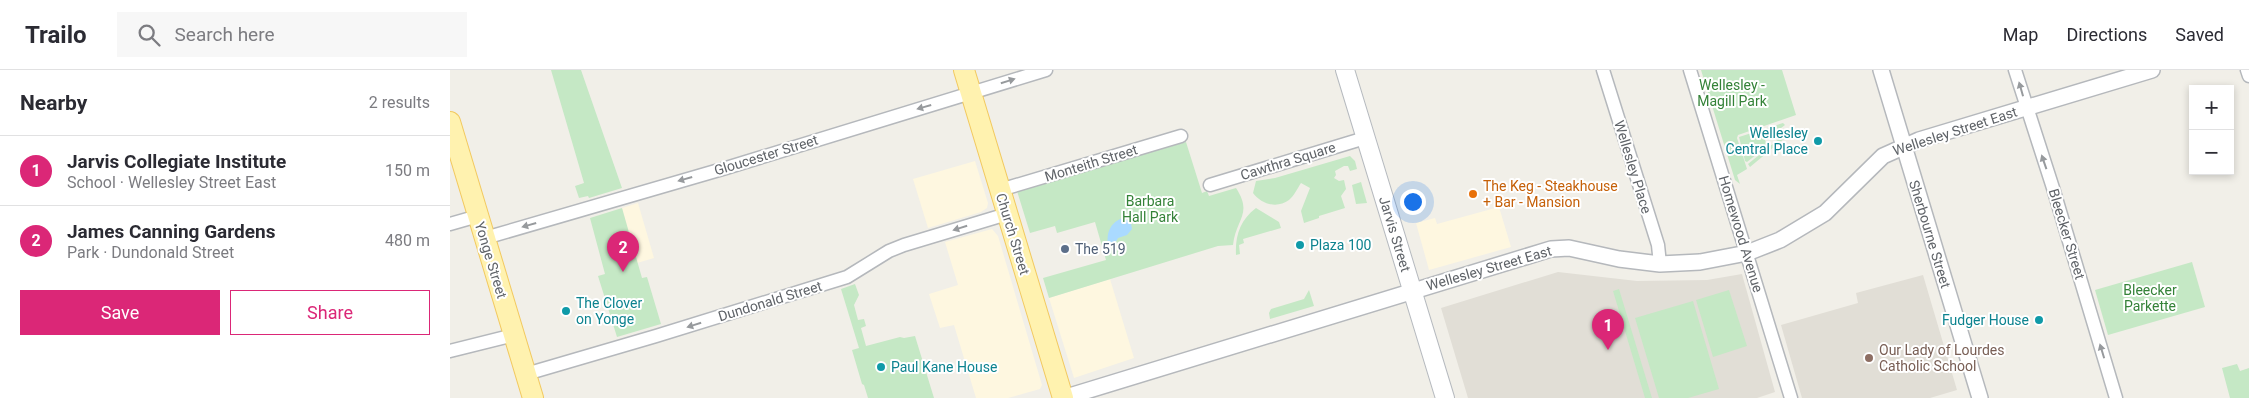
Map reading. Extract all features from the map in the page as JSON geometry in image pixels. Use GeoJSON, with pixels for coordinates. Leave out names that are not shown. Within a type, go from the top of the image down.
{"type":"FeatureCollection","features":[{"type":"Feature","properties":{"kind":"main road","name":"Church Street"},"geometry":{"type":"LineString","coordinates":[[964,70],[1063,398]]}},
{"type":"Feature","properties":{"kind":"main road","name":"Jarvis Street"},"geometry":{"type":"LineString","coordinates":[[1346,70],[1445,398]]}},
{"type":"Feature","properties":{"kind":"main road","name":"Yonge Street"},"geometry":{"type":"LineString","coordinates":[[450,122],[533,398]]}},
{"type":"Feature","properties":{"kind":"street","name":"Gloucester Street"},"geometry":{"type":"LineString","coordinates":[[485,238],[1046,70]]}},
{"type":"Feature","properties":{"kind":"street","name":"Wellesley Place"},"geometry":{"type":"LineString","coordinates":[[1603,70],[1659,250],[1660,264]]}},
{"type":"Feature","properties":{"kind":"street","name":"Homewood Avenue"},"geometry":{"type":"LineString","coordinates":[[1690,70],[1791,398]]}},
{"type":"Feature","properties":{"kind":"street","name":"Sherbourne Street"},"geometry":{"type":"LineString","coordinates":[[1881,70],[1980,398]]}},
{"type":"Feature","properties":{"kind":"street","name":"Bleecker Street"},"geometry":{"type":"LineString","coordinates":[[2015,70],[2053,188],[2116,398]]}},
{"type":"Feature","properties":{"kind":"street","name":"Wellesley Street East"},"geometry":{"type":"LineString","coordinates":[[1063,398],[1412,291],[1560,248],[1581,250],[1639,263],[1660,264],[1700,262],[1747,253],[1780,240],[1825,213],[1882,156],[1904,145],[2152,70]]}},
{"type":"Feature","properties":{"kind":"street"},"geometry":{"type":"LineString","coordinates":[[2247,70],[2249,76]]}},
{"type":"Feature","properties":{"kind":"street","name":"Monteith Street"},"geometry":{"type":"LineString","coordinates":[[1000,190],[1181,136]]}},
{"type":"Feature","properties":{"kind":"street","name":"Cawthra Square"},"geometry":{"type":"LineString","coordinates":[[1210,185],[1366,138]]}},
{"type":"Feature","properties":{"kind":"street","name":"Dundonald Street"},"geometry":{"type":"LineString","coordinates":[[526,374],[847,277],[890,251],[904,245],[1007,214]]}},
{"type":"Feature","properties":{"kind":"street"},"geometry":{"type":"LineString","coordinates":[[450,224],[478,216]]}},
{"type":"Feature","properties":{"kind":"street"},"geometry":{"type":"LineString","coordinates":[[450,351],[514,335]]}},
{"type":"Feature","properties":{"kind":"shaded area"},"geometry":{"type":"Polygon","coordinates":[[[975,161],[988,203],[987,208],[981,212],[928,228],[913,179],[975,161]]]}},
{"type":"Feature","properties":{"kind":"shaded area"},"geometry":{"type":"Polygon","coordinates":[[[638,203],[654,258],[637,263],[622,208],[638,203]]]}},
{"type":"Feature","properties":{"kind":"shaded area"},"geometry":{"type":"Polygon","coordinates":[[[1499,207],[1511,247],[1429,270],[1416,223],[1435,218],[1437,224],[1499,207]]]}},
{"type":"Feature","properties":{"kind":"shaded area"},"geometry":{"type":"Polygon","coordinates":[[[992,229],[998,236],[1042,385],[1040,389],[1008,398],[976,398],[954,325],[940,328],[929,294],[958,285],[945,242],[992,229]]]}},
{"type":"Feature","properties":{"kind":"shaded area"},"geometry":{"type":"Polygon","coordinates":[[[1558,272],[1637,281],[1707,280],[1742,274],[1775,392],[1757,398],[1468,398],[1441,308],[1558,272]]]}},
{"type":"Feature","properties":{"kind":"shaded area","name":"Our Lady of Lourdes Catholic School"},"geometry":{"type":"Polygon","coordinates":[[[1923,275],[1957,390],[1930,398],[1802,398],[1781,325],[1858,303],[1856,293],[1923,275]]]}},
{"type":"Feature","properties":{"kind":"shaded area"},"geometry":{"type":"Polygon","coordinates":[[[1110,279],[1134,358],[1074,378],[1049,298],[1110,279]]]}},
{"type":"Feature","properties":{"kind":"green space"},"geometry":{"type":"Polygon","coordinates":[[[551,70],[581,70],[622,188],[589,198],[588,196],[579,198],[575,186],[584,183],[551,70]]]}},
{"type":"Feature","properties":{"kind":"green space","name":"Wellesley - Magill Park"},"geometry":{"type":"Polygon","coordinates":[[[1701,70],[1782,70],[1796,115],[1738,135],[1737,138],[1747,169],[1737,175],[1740,184],[1735,180],[1701,70]]]}},
{"type":"Feature","properties":{"kind":"green space"},"geometry":{"type":"Polygon","coordinates":[[[1783,123],[1785,125],[1765,140],[1767,146],[1747,162],[1745,161],[1739,137],[1783,123]]]}},
{"type":"Feature","properties":{"kind":"green space"},"geometry":{"type":"Polygon","coordinates":[[[1790,130],[1791,133],[1750,167],[1748,164],[1790,130]]]}},
{"type":"Feature","properties":{"kind":"green space","name":"Barbara Hall Park"},"geometry":{"type":"Polygon","coordinates":[[[1186,142],[1202,193],[1207,191],[1209,196],[1236,188],[1241,197],[1243,211],[1233,245],[1218,246],[1049,298],[1043,278],[1106,260],[1095,222],[1057,233],[1055,226],[1030,233],[1017,191],[1186,142]]]}},
{"type":"Feature","properties":{"kind":"green space"},"geometry":{"type":"Polygon","coordinates":[[[1350,156],[1355,161],[1357,169],[1350,171],[1348,166],[1344,166],[1335,171],[1336,175],[1334,178],[1339,181],[1344,180],[1346,189],[1341,196],[1345,208],[1319,216],[1319,218],[1304,223],[1301,211],[1310,188],[1301,183],[1291,198],[1284,203],[1269,204],[1260,200],[1253,193],[1256,181],[1275,178],[1350,156]]]}},
{"type":"Feature","properties":{"kind":"green space"},"geometry":{"type":"Polygon","coordinates":[[[1361,182],[1367,203],[1356,204],[1352,185],[1361,182]]]}},
{"type":"Feature","properties":{"kind":"green space"},"geometry":{"type":"Polygon","coordinates":[[[622,208],[642,278],[647,277],[661,324],[617,337],[598,276],[605,274],[590,218],[622,208]]]}},
{"type":"Feature","properties":{"kind":"green space"},"geometry":{"type":"Polygon","coordinates":[[[1256,208],[1279,222],[1281,228],[1243,239],[1244,243],[1239,245],[1240,254],[1236,255],[1236,241],[1242,223],[1256,208]]]}},
{"type":"Feature","properties":{"kind":"green space","name":"Bleecker Parkette"},"geometry":{"type":"Polygon","coordinates":[[[2192,262],[2205,307],[2108,335],[2095,290],[2192,262]]]}},
{"type":"Feature","properties":{"kind":"green space"},"geometry":{"type":"Polygon","coordinates":[[[855,284],[859,295],[854,305],[858,320],[864,319],[866,326],[861,328],[866,346],[900,337],[915,336],[934,398],[868,398],[852,350],[859,348],[841,289],[855,284]]]}},
{"type":"Feature","properties":{"kind":"green space"},"geometry":{"type":"Polygon","coordinates":[[[1619,289],[1652,398],[1645,398],[1613,291],[1619,289]]]}},
{"type":"Feature","properties":{"kind":"green space"},"geometry":{"type":"Polygon","coordinates":[[[1309,290],[1314,306],[1270,319],[1269,313],[1271,309],[1304,299],[1309,290]]]}},
{"type":"Feature","properties":{"kind":"green space"},"geometry":{"type":"Polygon","coordinates":[[[1729,290],[1747,346],[1713,357],[1696,300],[1729,290]]]}},
{"type":"Feature","properties":{"kind":"green space"},"geometry":{"type":"Polygon","coordinates":[[[1693,301],[1719,389],[1688,398],[1659,398],[1635,318],[1693,301]]]}},
{"type":"Feature","properties":{"kind":"green space"},"geometry":{"type":"Polygon","coordinates":[[[2237,364],[2240,371],[2249,368],[2249,398],[2230,398],[2222,368],[2237,364]]]}},
{"type":"Feature","properties":{"kind":"water"},"geometry":{"type":"Polygon","coordinates":[[[1124,218],[1131,223],[1132,229],[1127,235],[1118,238],[1114,245],[1109,247],[1108,233],[1112,225],[1124,218]]]}},
{"type":"Feature","properties":{"kind":"place","name":"Wellesley Central Place"},"geometry":{"type":"Point","coordinates":[1818,141]}},
{"type":"Feature","properties":{"kind":"place","name":"The Keg - Steakhouse + Bar - Mansion"},"geometry":{"type":"Point","coordinates":[1473,194]}},
{"type":"Feature","properties":{"kind":"place","name":"Plaza 100"},"geometry":{"type":"Point","coordinates":[1300,245]}},
{"type":"Feature","properties":{"kind":"place","name":"The 519"},"geometry":{"type":"Point","coordinates":[1065,249]}},
{"type":"Feature","properties":{"kind":"place","name":"James Canning Gardens"},"geometry":{"type":"Point","coordinates":[623,272]}},
{"type":"Feature","properties":{"kind":"place","name":"The Clover on Yonge"},"geometry":{"type":"Point","coordinates":[566,311]}},
{"type":"Feature","properties":{"kind":"place","name":"Fudger House"},"geometry":{"type":"Point","coordinates":[2039,320]}},
{"type":"Feature","properties":{"kind":"place","name":"Jarvis Collegiate Institute"},"geometry":{"type":"Point","coordinates":[1608,350]}},
{"type":"Feature","properties":{"kind":"place","name":"Our Lady of Lourdes Catholic School"},"geometry":{"type":"Point","coordinates":[1869,358]}},
{"type":"Feature","properties":{"kind":"place","name":"Paul Kane House"},"geometry":{"type":"Point","coordinates":[881,367]}}]}
